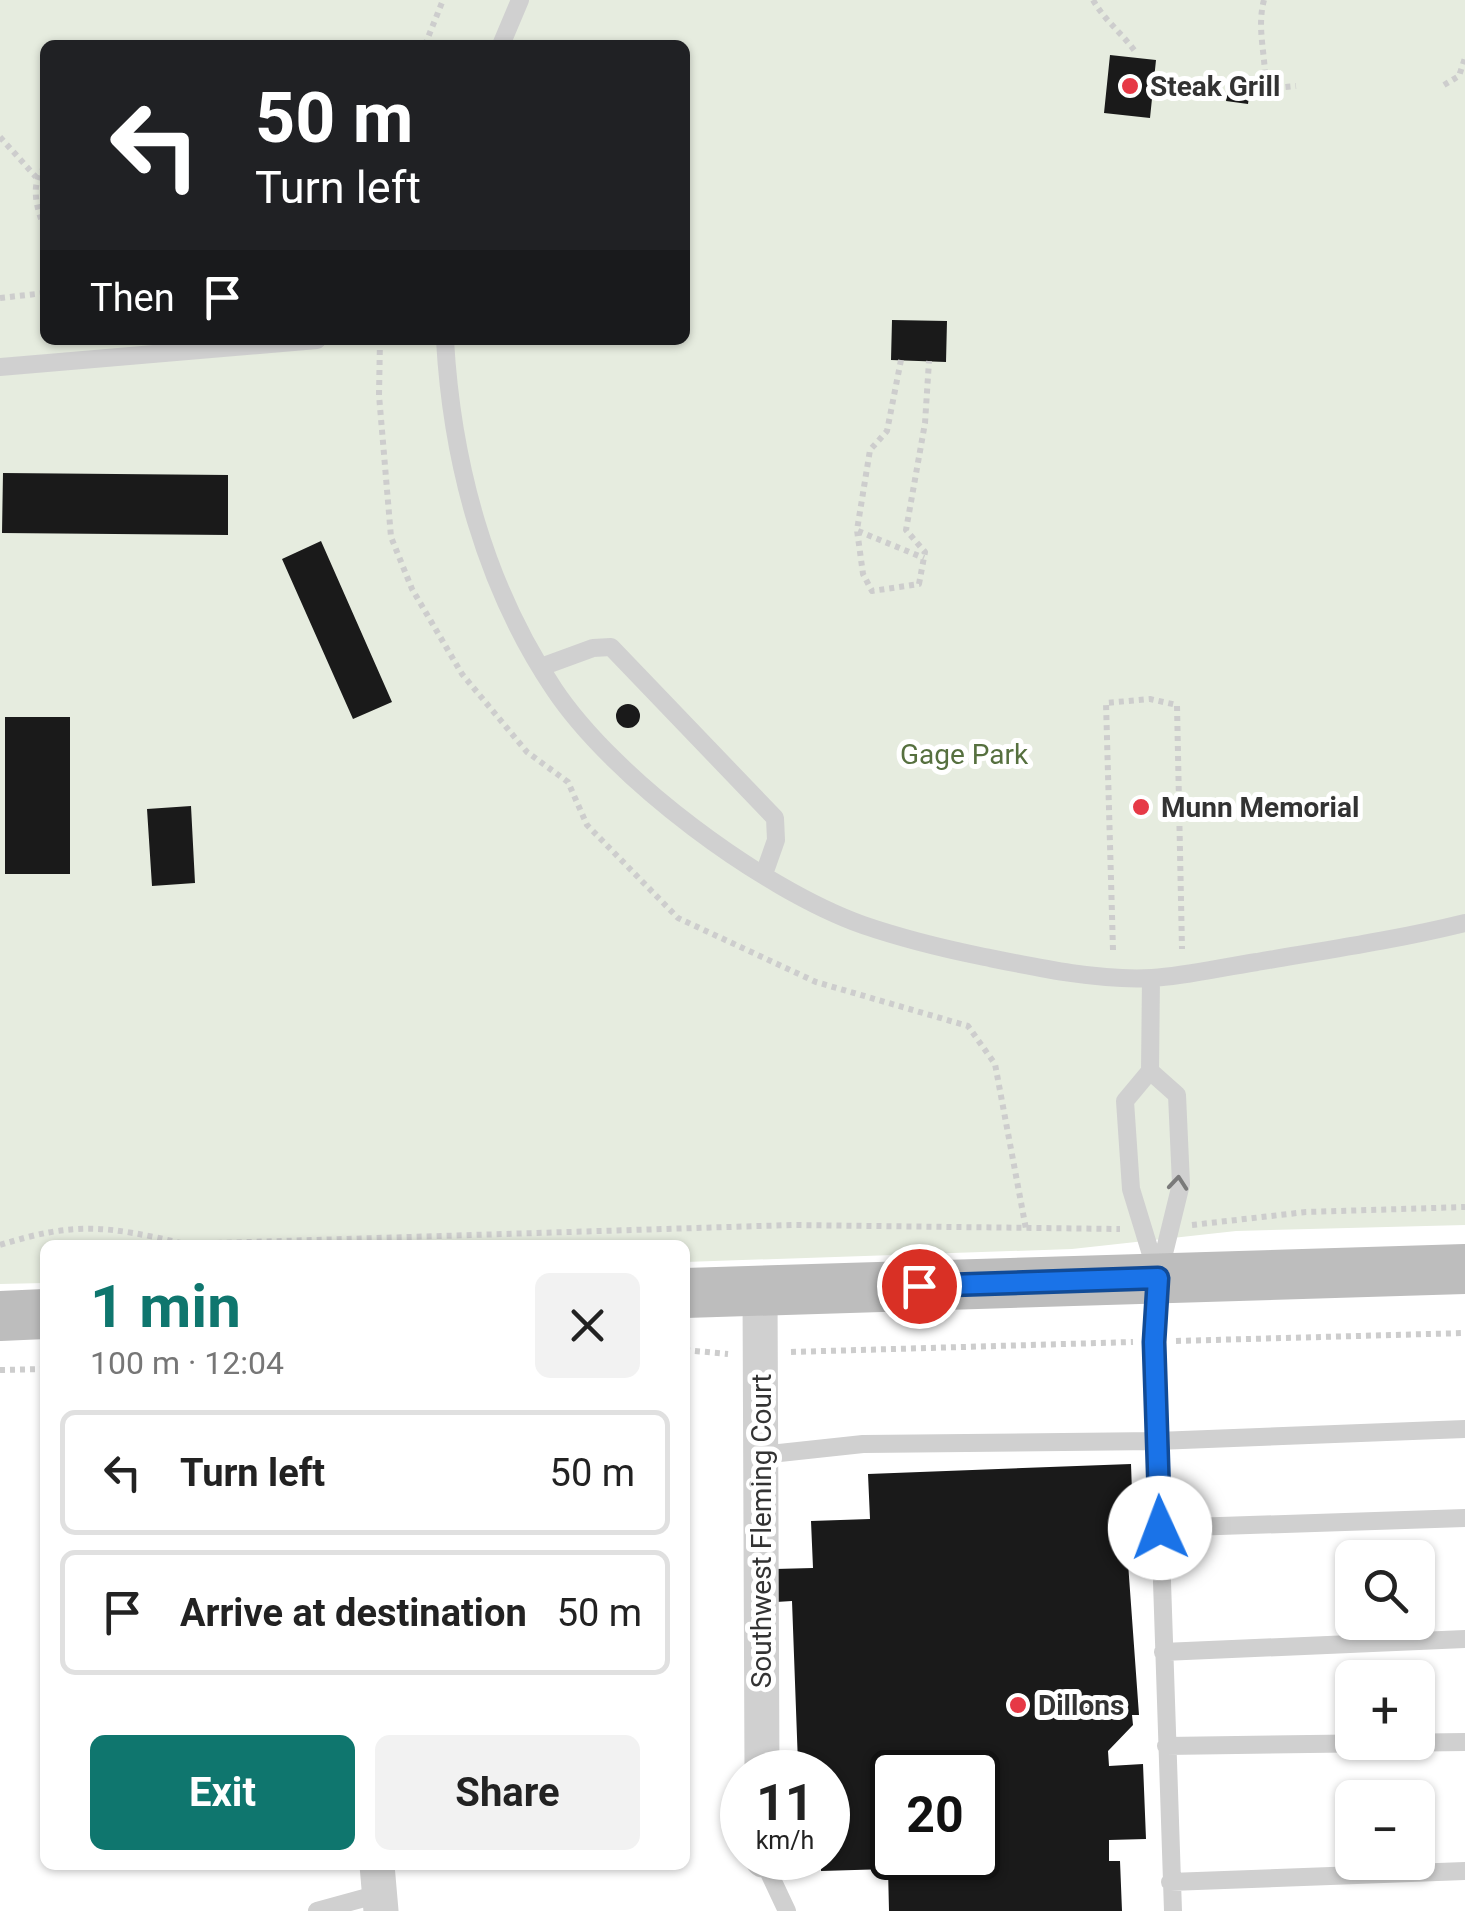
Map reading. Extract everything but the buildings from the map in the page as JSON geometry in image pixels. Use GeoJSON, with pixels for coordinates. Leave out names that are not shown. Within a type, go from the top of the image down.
{"type":"FeatureCollection","features":[{"type":"Feature","properties":{"kind":"main road"},"geometry":{"type":"LineString","coordinates":[[690,1293],[1465,1269]]}},
{"type":"Feature","properties":{"kind":"main road"},"geometry":{"type":"LineString","coordinates":[[0,1316],[40,1314]]}},
{"type":"Feature","properties":{"kind":"street","name":"Southwest Fleming Court"},"geometry":{"type":"LineString","coordinates":[[760,1290],[762,1750]]}},
{"type":"Feature","properties":{"kind":"lane"},"geometry":{"type":"LineString","coordinates":[[502,40],[520,0]]}},
{"type":"Feature","properties":{"kind":"lane"},"geometry":{"type":"LineString","coordinates":[[0,368],[260,345]]}},
{"type":"Feature","properties":{"kind":"lane"},"geometry":{"type":"LineString","coordinates":[[445,345],[453,424],[474,518],[509,608],[540,667],[583,725],[645,786],[764,874],[862,924],[944,948],[1029,966],[1151,978],[1465,923]]}},
{"type":"Feature","properties":{"kind":"lane"},"geometry":{"type":"LineString","coordinates":[[540,667],[593,648],[611,648],[775,818],[776,840],[764,874]]}},
{"type":"Feature","properties":{"kind":"lane"},"geometry":{"type":"LineString","coordinates":[[1151,978],[1150,1071],[1125,1101],[1131,1190],[1158,1278]]}},
{"type":"Feature","properties":{"kind":"lane"},"geometry":{"type":"LineString","coordinates":[[1150,1071],[1177,1095],[1180,1184],[1158,1278],[1154,1342],[1173,1911]]}},
{"type":"Feature","properties":{"kind":"lane"},"geometry":{"type":"LineString","coordinates":[[761,1455],[862,1444],[1157,1440],[1465,1428]]}},
{"type":"Feature","properties":{"kind":"lane"},"geometry":{"type":"LineString","coordinates":[[1160,1528],[1465,1518]]}},
{"type":"Feature","properties":{"kind":"lane"},"geometry":{"type":"LineString","coordinates":[[1163,1652],[1465,1640]]}},
{"type":"Feature","properties":{"kind":"lane"},"geometry":{"type":"LineString","coordinates":[[1166,1746],[1465,1742]]}},
{"type":"Feature","properties":{"kind":"lane"},"geometry":{"type":"LineString","coordinates":[[1170,1882],[1465,1871]]}},
{"type":"Feature","properties":{"kind":"lane"},"geometry":{"type":"LineString","coordinates":[[773,1880],[787,1911]]}},
{"type":"Feature","properties":{"kind":"lane"},"geometry":{"type":"LineString","coordinates":[[317,1911],[379,1890]]}},
{"type":"Feature","properties":{"kind":"path"},"geometry":{"type":"LineString","coordinates":[[427,40],[442,0]]}},
{"type":"Feature","properties":{"kind":"path"},"geometry":{"type":"LineString","coordinates":[[1094,0],[1104,20],[1125,36],[1136,54]]}},
{"type":"Feature","properties":{"kind":"path"},"geometry":{"type":"LineString","coordinates":[[1264,0],[1258,22],[1266,62],[1265,89],[1296,86]]}},
{"type":"Feature","properties":{"kind":"path"},"geometry":{"type":"LineString","coordinates":[[1444,85],[1458,76],[1465,58]]}},
{"type":"Feature","properties":{"kind":"path"},"geometry":{"type":"LineString","coordinates":[[0,137],[36,177]]}},
{"type":"Feature","properties":{"kind":"path"},"geometry":{"type":"LineString","coordinates":[[40,172],[36,177],[40,213]]}},
{"type":"Feature","properties":{"kind":"path"},"geometry":{"type":"LineString","coordinates":[[0,298],[40,294]]}},
{"type":"Feature","properties":{"kind":"path"},"geometry":{"type":"LineString","coordinates":[[901,360],[888,432],[870,450],[857,530],[863,574],[872,591],[919,584],[925,552],[906,530],[925,423],[929,362]]}},
{"type":"Feature","properties":{"kind":"path"},"geometry":{"type":"LineString","coordinates":[[857,530],[924,558]]}},
{"type":"Feature","properties":{"kind":"path"},"geometry":{"type":"LineString","coordinates":[[1113,950],[1106,703],[1120,698],[1177,705],[1182,949]]}},
{"type":"Feature","properties":{"kind":"path"},"geometry":{"type":"LineString","coordinates":[[1170,1226],[1306,1212],[1465,1207]]}},
{"type":"Feature","properties":{"kind":"path"},"geometry":{"type":"LineString","coordinates":[[313,1240],[792,1225],[1144,1230]]}},
{"type":"Feature","properties":{"kind":"path"},"geometry":{"type":"LineString","coordinates":[[0,1245],[55,1228],[122,1230],[167,1240]]}},
{"type":"Feature","properties":{"kind":"path"},"geometry":{"type":"LineString","coordinates":[[690,1350],[760,1353],[1465,1333]]}},
{"type":"Feature","properties":{"kind":"path"},"geometry":{"type":"LineString","coordinates":[[0,1370],[40,1368]]}},
{"type":"Feature","properties":{"kind":"green space","name":"Gage Park"},"geometry":{"type":"Polygon","coordinates":[[[0,0],[1465,0],[1465,1225],[1236,1231],[1072,1249],[690,1262],[690,1240],[40,1240],[40,1283],[0,1284],[0,0]]]}},
{"type":"Feature","properties":{"kind":"place","name":"Steak Grill"},"geometry":{"type":"Point","coordinates":[1130,86]}},
{"type":"Feature","properties":{"kind":"place","name":"Munn Memorial"},"geometry":{"type":"Point","coordinates":[1141,807]}},
{"type":"Feature","properties":{"kind":"place","name":"Dillons"},"geometry":{"type":"Point","coordinates":[1018,1705]}},
{"type":"Feature","properties":{"kind":"route"},"geometry":{"type":"LineString","coordinates":[[919,1286],[1158,1278],[1154,1342],[1160,1528]]}}]}
